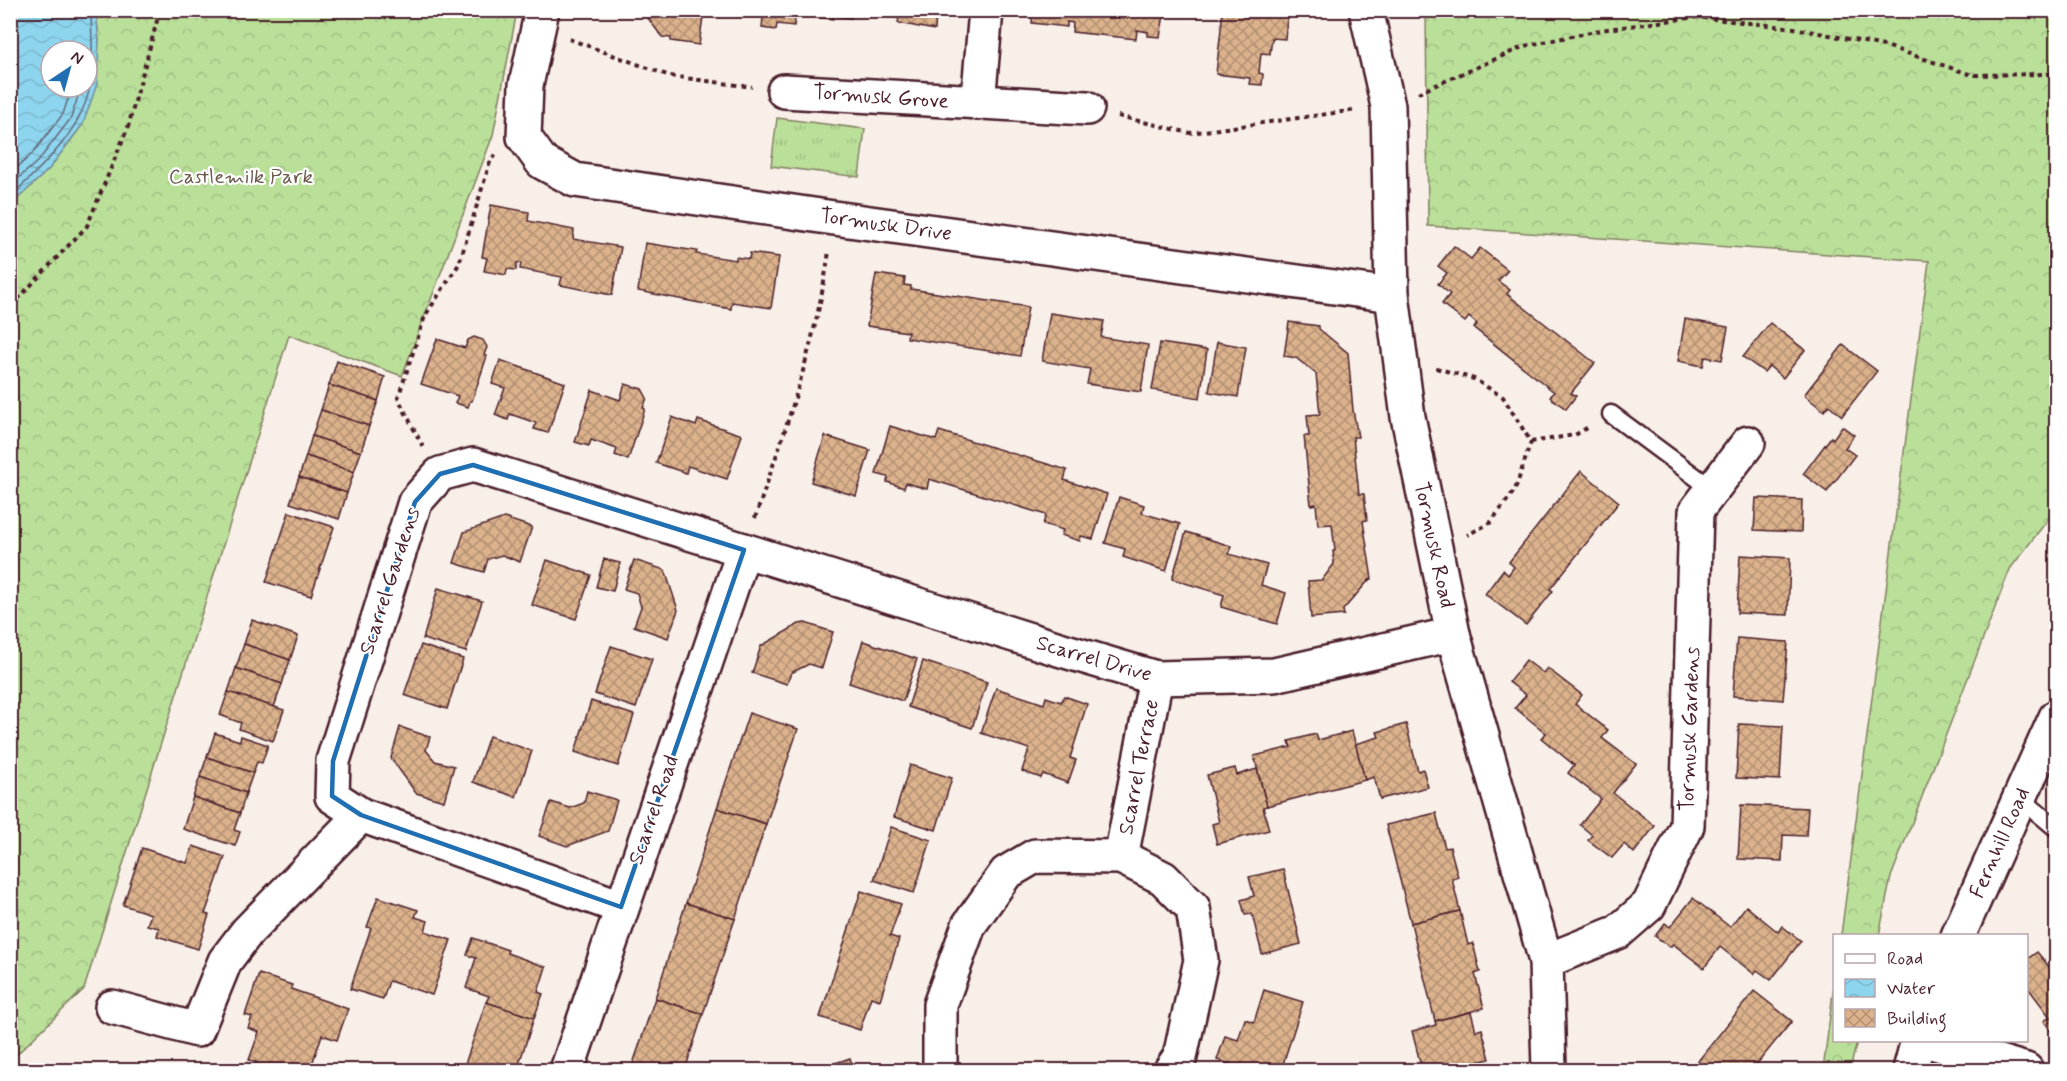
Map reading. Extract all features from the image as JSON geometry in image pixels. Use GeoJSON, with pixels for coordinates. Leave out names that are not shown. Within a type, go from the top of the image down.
{"type":"FeatureCollection","features":[{"type":"Feature","properties":{"kind":"street","name":"Tormusk Grove"},"geometry":{"type":"LineString","coordinates":[[978,103],[986,10]]}},
{"type":"Feature","properties":{"kind":"street","name":"Tormusk Road"},"geometry":{"type":"LineString","coordinates":[[1366,10],[1388,106],[1392,296],[1408,417],[1453,634],[1546,961],[1549,1071]]}},
{"type":"Feature","properties":{"kind":"street"},"geometry":{"type":"LineString","coordinates":[[524,137],[526,85],[540,19]]}},
{"type":"Feature","properties":{"kind":"street","name":"Tormusk Grove"},"geometry":{"type":"LineString","coordinates":[[784,91],[1087,108]]}},
{"type":"Feature","properties":{"kind":"street","name":"Tormusk Drive"},"geometry":{"type":"LineString","coordinates":[[524,137],[542,162],[575,180],[1392,296]]}},
{"type":"Feature","properties":{"kind":"street","name":"Tormusk Gardens"},"geometry":{"type":"LineString","coordinates":[[1546,961],[1618,932],[1649,905],[1687,826],[1696,511],[1748,444]]}},
{"type":"Feature","properties":{"kind":"street","name":"Scarrel Gardens"},"geometry":{"type":"LineString","coordinates":[[621,907],[361,815],[332,796],[333,761],[415,502],[440,474],[473,465],[744,550]]}},
{"type":"Feature","properties":{"kind":"street","name":"Scarrel Drive"},"geometry":{"type":"LineString","coordinates":[[744,550],[1156,678],[1274,675],[1453,634]]}},
{"type":"Feature","properties":{"kind":"street","name":"Scarrel Road"},"geometry":{"type":"LineString","coordinates":[[567,1071],[744,550]]}},
{"type":"Feature","properties":{"kind":"street","name":"Scarrel Terrace"},"geometry":{"type":"LineString","coordinates":[[1121,857],[1156,678]]}},
{"type":"Feature","properties":{"kind":"street","name":"Fernhill Road"},"geometry":{"type":"LineString","coordinates":[[1959,934],[2056,717]]}},
{"type":"Feature","properties":{"kind":"street"},"geometry":{"type":"LineString","coordinates":[[112,1006],[197,1030],[225,961],[247,932],[361,815]]}},
{"type":"Feature","properties":{"kind":"street","name":"Scarrel Terrace"},"geometry":{"type":"LineString","coordinates":[[940,1071],[940,1005],[969,925],[1006,873],[1035,856],[1121,857],[1163,878],[1193,908],[1201,960],[1180,1056],[1171,1071]]}},
{"type":"Feature","properties":{"kind":"street"},"geometry":{"type":"LineString","coordinates":[[1910,1071],[1918,1042]]}},
{"type":"Feature","properties":{"kind":"street"},"geometry":{"type":"LineString","coordinates":[[1928,1042],[2026,1071]]}},
{"type":"Feature","properties":{"kind":"lane"},"geometry":{"type":"LineString","coordinates":[[1611,414],[1712,489]]}},
{"type":"Feature","properties":{"kind":"lane"},"geometry":{"type":"LineString","coordinates":[[2020,798],[2056,828]]}},
{"type":"Feature","properties":{"kind":"path"},"geometry":{"type":"LineString","coordinates":[[10,303],[15,302],[87,226],[128,127],[160,10]]}},
{"type":"Feature","properties":{"kind":"path"},"geometry":{"type":"LineString","coordinates":[[1087,108],[1190,133],[1388,106],[1525,46],[1600,30],[1696,17],[1794,28],[1888,47],[1972,75],[2050,74],[2056,71]]}},
{"type":"Feature","properties":{"kind":"path"},"geometry":{"type":"LineString","coordinates":[[540,19],[670,76],[784,91]]}},
{"type":"Feature","properties":{"kind":"path"},"geometry":{"type":"LineString","coordinates":[[438,477],[398,398],[425,316],[459,264],[491,159],[524,137]]}},
{"type":"Feature","properties":{"kind":"path"},"geometry":{"type":"LineString","coordinates":[[744,550],[796,397],[814,332],[834,218]]}},
{"type":"Feature","properties":{"kind":"path"},"geometry":{"type":"LineString","coordinates":[[1400,359],[1474,379],[1503,397],[1531,442]]}},
{"type":"Feature","properties":{"kind":"path"},"geometry":{"type":"LineString","coordinates":[[1531,442],[1575,435],[1611,414]]}},
{"type":"Feature","properties":{"kind":"path"},"geometry":{"type":"LineString","coordinates":[[1436,551],[1490,523],[1515,490],[1531,442]]}},
{"type":"Feature","properties":{"kind":"highlighted area"},"geometry":{"type":"Polygon","coordinates":[[[473,465],[744,550],[621,907],[361,815],[332,796],[333,761],[415,502],[440,474],[473,465]]]}},
{"type":"Feature","properties":{"kind":"green space","name":"Castlemilk Park"},"geometry":{"type":"Polygon","coordinates":[[[96,11],[517,11],[493,135],[402,376],[289,335],[84,989],[11,1060],[11,205],[49,169],[83,124],[88,99],[99,99],[99,39],[96,11]]]}},
{"type":"Feature","properties":{"kind":"green space"},"geometry":{"type":"Polygon","coordinates":[[[1426,11],[2056,11],[2056,509],[2010,569],[1891,877],[1879,934],[1841,934],[1929,261],[1428,226],[1426,11]]]}},
{"type":"Feature","properties":{"kind":"green space"},"geometry":{"type":"Polygon","coordinates":[[[777,118],[865,129],[859,177],[771,166],[777,118]]]}},
{"type":"Feature","properties":{"kind":"green space"},"geometry":{"type":"Polygon","coordinates":[[[1833,993],[1833,1042],[1857,1042],[1850,1070],[1823,1070],[1833,993]]]}},
{"type":"Feature","properties":{"kind":"water"},"geometry":{"type":"Polygon","coordinates":[[[11,10],[96,11],[99,39],[39,39],[39,99],[92,99],[83,124],[49,169],[11,205],[11,10]]]}},
{"type":"Feature","properties":{"kind":"building"},"geometry":{"type":"Polygon","coordinates":[[[642,10],[704,10],[699,45],[671,41],[671,38],[662,37],[642,10]]]}},
{"type":"Feature","properties":{"kind":"building"},"geometry":{"type":"Polygon","coordinates":[[[744,10],[796,10],[794,26],[777,24],[776,30],[762,28],[763,17],[743,15],[744,10]]]}},
{"type":"Feature","properties":{"kind":"building"},"geometry":{"type":"Polygon","coordinates":[[[815,10],[933,10],[936,12],[935,30],[898,23],[899,18],[852,13],[851,18],[814,17],[815,10]]]}},
{"type":"Feature","properties":{"kind":"building"},"geometry":{"type":"Polygon","coordinates":[[[1033,10],[1165,10],[1160,37],[1148,36],[1148,32],[1137,30],[1136,39],[1072,32],[1073,23],[1067,22],[1067,27],[1032,23],[1033,10]]]}},
{"type":"Feature","properties":{"kind":"building"},"geometry":{"type":"Polygon","coordinates":[[[1223,10],[1288,10],[1285,39],[1272,38],[1270,54],[1261,53],[1259,73],[1263,74],[1262,85],[1249,84],[1250,78],[1216,74],[1223,10]]]}},
{"type":"Feature","properties":{"kind":"building"},"geometry":{"type":"Polygon","coordinates":[[[491,205],[529,212],[528,221],[574,230],[573,239],[621,247],[612,295],[560,285],[562,277],[520,269],[521,263],[517,263],[516,270],[507,269],[506,275],[484,271],[487,258],[482,257],[491,205]]]}},
{"type":"Feature","properties":{"kind":"building"},"geometry":{"type":"Polygon","coordinates":[[[645,243],[736,260],[736,257],[749,259],[750,253],[779,257],[771,308],[732,302],[731,309],[638,291],[645,243]]]}},
{"type":"Feature","properties":{"kind":"building"},"geometry":{"type":"Polygon","coordinates":[[[1454,246],[1471,259],[1480,248],[1508,270],[1498,281],[1510,290],[1507,294],[1595,363],[1571,393],[1576,396],[1566,409],[1550,397],[1554,392],[1474,328],[1477,324],[1469,317],[1465,322],[1442,304],[1450,294],[1438,284],[1447,273],[1438,266],[1454,246]]]}},
{"type":"Feature","properties":{"kind":"building"},"geometry":{"type":"Polygon","coordinates":[[[876,274],[905,278],[904,285],[911,286],[911,289],[1028,307],[1020,356],[907,338],[908,332],[867,326],[876,274]]]}},
{"type":"Feature","properties":{"kind":"building"},"geometry":{"type":"Polygon","coordinates":[[[1050,313],[1104,321],[1101,337],[1148,345],[1141,392],[1087,384],[1090,369],[1042,361],[1050,313]]]}},
{"type":"Feature","properties":{"kind":"building"},"geometry":{"type":"Polygon","coordinates":[[[1685,319],[1728,327],[1722,360],[1705,357],[1703,366],[1678,361],[1685,319]]]}},
{"type":"Feature","properties":{"kind":"building"},"geometry":{"type":"Polygon","coordinates":[[[1289,322],[1319,326],[1319,329],[1348,353],[1358,437],[1353,437],[1359,494],[1364,494],[1367,520],[1363,521],[1372,579],[1343,610],[1344,615],[1311,618],[1308,581],[1322,580],[1334,564],[1333,551],[1335,551],[1332,524],[1318,525],[1316,504],[1311,505],[1304,436],[1309,436],[1307,415],[1320,414],[1316,374],[1296,358],[1284,356],[1289,322]]]}},
{"type":"Feature","properties":{"kind":"building"},"geometry":{"type":"Polygon","coordinates":[[[1770,323],[1805,350],[1783,378],[1769,366],[1764,372],[1743,357],[1770,323]]]}},
{"type":"Feature","properties":{"kind":"building"},"geometry":{"type":"Polygon","coordinates":[[[474,337],[483,340],[487,347],[484,355],[487,356],[468,407],[455,403],[458,396],[421,384],[437,339],[465,348],[468,340],[474,337]]]}},
{"type":"Feature","properties":{"kind":"building"},"geometry":{"type":"Polygon","coordinates":[[[1217,342],[1246,347],[1238,397],[1209,392],[1217,342]]]}},
{"type":"Feature","properties":{"kind":"building"},"geometry":{"type":"Polygon","coordinates":[[[1160,343],[1207,350],[1200,398],[1152,390],[1160,343]]]}},
{"type":"Feature","properties":{"kind":"building"},"geometry":{"type":"Polygon","coordinates":[[[1843,345],[1877,371],[1842,416],[1829,405],[1824,411],[1804,395],[1843,345]]]}},
{"type":"Feature","properties":{"kind":"building"},"geometry":{"type":"Polygon","coordinates":[[[500,360],[565,383],[548,433],[534,429],[536,423],[510,414],[508,420],[495,415],[505,388],[492,384],[500,360]]]}},
{"type":"Feature","properties":{"kind":"building"},"geometry":{"type":"Polygon","coordinates":[[[337,361],[385,377],[378,401],[329,385],[337,361]]]}},
{"type":"Feature","properties":{"kind":"building"},"geometry":{"type":"Polygon","coordinates":[[[625,384],[642,389],[647,398],[628,460],[615,455],[617,449],[591,440],[589,446],[575,442],[592,390],[620,400],[625,384]]]}},
{"type":"Feature","properties":{"kind":"building"},"geometry":{"type":"Polygon","coordinates":[[[329,385],[378,401],[369,426],[321,410],[329,385]]]}},
{"type":"Feature","properties":{"kind":"building"},"geometry":{"type":"Polygon","coordinates":[[[321,410],[369,426],[361,452],[312,436],[321,410]]]}},
{"type":"Feature","properties":{"kind":"building"},"geometry":{"type":"Polygon","coordinates":[[[672,417],[696,426],[698,420],[742,435],[727,479],[688,466],[686,473],[656,463],[672,417]]]}},
{"type":"Feature","properties":{"kind":"building"},"geometry":{"type":"Polygon","coordinates":[[[890,426],[936,440],[939,431],[1067,470],[1064,480],[1107,494],[1093,539],[1081,536],[1080,541],[1061,535],[1063,530],[1043,524],[1046,515],[929,479],[927,489],[906,483],[904,488],[887,482],[888,477],[876,474],[890,426]]]}},
{"type":"Feature","properties":{"kind":"building"},"geometry":{"type":"Polygon","coordinates":[[[1842,426],[1854,435],[1845,448],[1855,455],[1827,492],[1803,474],[1842,426]]]}},
{"type":"Feature","properties":{"kind":"building"},"geometry":{"type":"Polygon","coordinates":[[[312,436],[361,452],[354,472],[306,456],[312,436]]]}},
{"type":"Feature","properties":{"kind":"building"},"geometry":{"type":"Polygon","coordinates":[[[825,436],[870,450],[856,496],[811,482],[825,436]]]}},
{"type":"Feature","properties":{"kind":"building"},"geometry":{"type":"Polygon","coordinates":[[[306,456],[354,472],[347,493],[299,477],[306,456]]]}},
{"type":"Feature","properties":{"kind":"building"},"geometry":{"type":"Polygon","coordinates":[[[1581,471],[1619,502],[1550,589],[1553,591],[1526,625],[1485,594],[1503,570],[1508,575],[1514,567],[1509,562],[1581,471]]]}},
{"type":"Feature","properties":{"kind":"building"},"geometry":{"type":"Polygon","coordinates":[[[299,477],[347,493],[339,519],[290,503],[299,477]]]}},
{"type":"Feature","properties":{"kind":"building"},"geometry":{"type":"Polygon","coordinates":[[[1119,497],[1144,505],[1142,513],[1180,524],[1166,571],[1123,557],[1125,549],[1105,543],[1119,497]]]}},
{"type":"Feature","properties":{"kind":"building"},"geometry":{"type":"Polygon","coordinates":[[[1756,498],[1802,500],[1801,532],[1754,530],[1756,498]]]}},
{"type":"Feature","properties":{"kind":"building"},"geometry":{"type":"Polygon","coordinates":[[[289,512],[334,527],[311,596],[266,582],[289,512]]]}},
{"type":"Feature","properties":{"kind":"building"},"geometry":{"type":"Polygon","coordinates":[[[504,518],[532,527],[520,562],[502,555],[488,559],[484,572],[454,563],[464,532],[504,518]]]}},
{"type":"Feature","properties":{"kind":"building"},"geometry":{"type":"Polygon","coordinates":[[[1186,532],[1231,546],[1229,554],[1267,565],[1261,585],[1286,593],[1277,624],[1221,607],[1224,595],[1172,579],[1186,532]]]}},
{"type":"Feature","properties":{"kind":"building"},"geometry":{"type":"Polygon","coordinates":[[[1740,555],[1790,558],[1788,615],[1737,613],[1740,555]]]}},
{"type":"Feature","properties":{"kind":"building"},"geometry":{"type":"Polygon","coordinates":[[[604,559],[620,563],[613,591],[596,587],[604,559]]]}},
{"type":"Feature","properties":{"kind":"building"},"geometry":{"type":"Polygon","coordinates":[[[547,560],[591,575],[576,619],[532,605],[547,560]]]}},
{"type":"Feature","properties":{"kind":"building"},"geometry":{"type":"Polygon","coordinates":[[[634,560],[665,570],[678,610],[668,638],[634,626],[641,607],[637,593],[624,589],[634,560]]]}},
{"type":"Feature","properties":{"kind":"building"},"geometry":{"type":"Polygon","coordinates":[[[438,588],[482,601],[466,652],[423,639],[438,588]]]}},
{"type":"Feature","properties":{"kind":"building"},"geometry":{"type":"Polygon","coordinates":[[[252,620],[298,636],[290,660],[244,644],[252,620]]]}},
{"type":"Feature","properties":{"kind":"building"},"geometry":{"type":"Polygon","coordinates":[[[805,623],[833,632],[822,668],[809,664],[791,673],[787,684],[752,673],[761,646],[799,624],[805,623]]]}},
{"type":"Feature","properties":{"kind":"building"},"geometry":{"type":"Polygon","coordinates":[[[1737,638],[1788,642],[1783,700],[1733,696],[1737,638]]]}},
{"type":"Feature","properties":{"kind":"building"},"geometry":{"type":"Polygon","coordinates":[[[863,641],[917,659],[903,701],[849,683],[863,641]]]}},
{"type":"Feature","properties":{"kind":"building"},"geometry":{"type":"Polygon","coordinates":[[[244,644],[290,660],[282,684],[236,668],[244,644]]]}},
{"type":"Feature","properties":{"kind":"building"},"geometry":{"type":"Polygon","coordinates":[[[421,645],[463,659],[447,709],[404,695],[421,645]]]}},
{"type":"Feature","properties":{"kind":"building"},"geometry":{"type":"Polygon","coordinates":[[[611,646],[652,659],[636,708],[595,694],[611,646]]]}},
{"type":"Feature","properties":{"kind":"building"},"geometry":{"type":"Polygon","coordinates":[[[1526,660],[1543,673],[1547,668],[1582,695],[1575,704],[1608,730],[1602,738],[1636,764],[1613,793],[1655,826],[1634,853],[1624,844],[1612,858],[1588,840],[1592,835],[1580,825],[1601,799],[1568,773],[1574,765],[1541,738],[1546,733],[1515,708],[1526,695],[1509,682],[1526,660]]]}},
{"type":"Feature","properties":{"kind":"building"},"geometry":{"type":"Polygon","coordinates":[[[923,661],[987,682],[972,728],[908,707],[923,661]]]}},
{"type":"Feature","properties":{"kind":"building"},"geometry":{"type":"Polygon","coordinates":[[[236,668],[282,684],[274,707],[228,692],[236,668]]]}},
{"type":"Feature","properties":{"kind":"building"},"geometry":{"type":"Polygon","coordinates":[[[996,688],[1044,704],[1046,697],[1061,702],[1064,696],[1087,704],[1070,758],[1076,760],[1068,783],[1043,774],[1041,778],[1022,771],[1029,749],[981,733],[996,688]]]}},
{"type":"Feature","properties":{"kind":"building"},"geometry":{"type":"Polygon","coordinates":[[[228,692],[284,710],[273,741],[239,729],[241,723],[220,715],[228,692]]]}},
{"type":"Feature","properties":{"kind":"building"},"geometry":{"type":"Polygon","coordinates":[[[591,701],[634,715],[618,766],[575,752],[591,701]]]}},
{"type":"Feature","properties":{"kind":"building"},"geometry":{"type":"Polygon","coordinates":[[[749,713],[798,729],[766,824],[717,808],[749,713]]]}},
{"type":"Feature","properties":{"kind":"building"},"geometry":{"type":"Polygon","coordinates":[[[1406,724],[1418,771],[1423,769],[1428,787],[1380,799],[1374,777],[1365,780],[1355,744],[1379,737],[1377,732],[1406,724]]]}},
{"type":"Feature","properties":{"kind":"building"},"geometry":{"type":"Polygon","coordinates":[[[1739,724],[1783,726],[1780,780],[1736,778],[1739,724]]]}},
{"type":"Feature","properties":{"kind":"building"},"geometry":{"type":"Polygon","coordinates":[[[400,727],[430,737],[426,750],[435,761],[454,766],[444,801],[416,793],[391,758],[400,727]]]}},
{"type":"Feature","properties":{"kind":"building"},"geometry":{"type":"Polygon","coordinates":[[[1352,731],[1365,780],[1267,806],[1254,756],[1291,747],[1289,741],[1316,734],[1318,740],[1352,731]]]}},
{"type":"Feature","properties":{"kind":"building"},"geometry":{"type":"Polygon","coordinates":[[[215,733],[240,741],[241,736],[268,745],[262,763],[257,762],[253,773],[207,757],[215,733]]]}},
{"type":"Feature","properties":{"kind":"building"},"geometry":{"type":"Polygon","coordinates":[[[489,736],[532,751],[516,797],[473,782],[489,736]]]}},
{"type":"Feature","properties":{"kind":"building"},"geometry":{"type":"Polygon","coordinates":[[[207,757],[253,773],[246,793],[200,777],[207,757]]]}},
{"type":"Feature","properties":{"kind":"building"},"geometry":{"type":"Polygon","coordinates":[[[910,765],[952,778],[936,830],[894,817],[910,765]]]}},
{"type":"Feature","properties":{"kind":"building"},"geometry":{"type":"Polygon","coordinates":[[[1235,768],[1237,775],[1257,769],[1267,806],[1263,807],[1269,830],[1217,844],[1212,824],[1219,822],[1207,775],[1235,768]]]}},
{"type":"Feature","properties":{"kind":"building"},"geometry":{"type":"Polygon","coordinates":[[[200,777],[246,793],[240,813],[193,797],[200,777]]]}},
{"type":"Feature","properties":{"kind":"building"},"geometry":{"type":"Polygon","coordinates":[[[587,791],[617,800],[608,831],[567,846],[539,836],[551,802],[570,808],[584,803],[587,791]]]}},
{"type":"Feature","properties":{"kind":"building"},"geometry":{"type":"Polygon","coordinates":[[[193,797],[240,813],[234,830],[240,832],[235,846],[183,829],[193,797]]]}},
{"type":"Feature","properties":{"kind":"building"},"geometry":{"type":"Polygon","coordinates":[[[1741,805],[1808,808],[1806,836],[1783,835],[1782,861],[1738,859],[1741,805]]]}},
{"type":"Feature","properties":{"kind":"building"},"geometry":{"type":"Polygon","coordinates":[[[717,808],[766,824],[735,919],[686,903],[717,808]]]}},
{"type":"Feature","properties":{"kind":"building"},"geometry":{"type":"Polygon","coordinates":[[[1436,813],[1445,848],[1450,847],[1458,877],[1452,879],[1460,911],[1411,923],[1386,825],[1436,813]]]}},
{"type":"Feature","properties":{"kind":"building"},"geometry":{"type":"Polygon","coordinates":[[[891,827],[931,840],[914,893],[874,880],[891,827]]]}},
{"type":"Feature","properties":{"kind":"building"},"geometry":{"type":"Polygon","coordinates":[[[193,846],[225,857],[205,914],[209,915],[198,949],[157,936],[159,928],[147,925],[151,914],[123,905],[142,848],[187,863],[193,846]]]}},
{"type":"Feature","properties":{"kind":"building"},"geometry":{"type":"Polygon","coordinates":[[[1283,869],[1301,944],[1262,954],[1252,914],[1245,915],[1241,900],[1254,896],[1249,877],[1283,869]]]}},
{"type":"Feature","properties":{"kind":"building"},"geometry":{"type":"Polygon","coordinates":[[[861,891],[901,904],[890,936],[899,939],[880,1000],[871,997],[860,1030],[820,1017],[861,891]]]}},
{"type":"Feature","properties":{"kind":"building"},"geometry":{"type":"Polygon","coordinates":[[[378,897],[418,910],[415,917],[428,921],[425,931],[451,940],[432,995],[389,981],[383,999],[350,989],[371,928],[367,927],[378,897]]]}},
{"type":"Feature","properties":{"kind":"building"},"geometry":{"type":"Polygon","coordinates":[[[1693,898],[1730,927],[1746,906],[1778,932],[1782,926],[1801,941],[1771,980],[1757,970],[1754,974],[1720,947],[1704,968],[1673,944],[1670,947],[1655,936],[1665,923],[1670,927],[1693,898]]]}},
{"type":"Feature","properties":{"kind":"building"},"geometry":{"type":"Polygon","coordinates":[[[686,903],[735,919],[703,1014],[655,998],[686,903]]]}},
{"type":"Feature","properties":{"kind":"building"},"geometry":{"type":"Polygon","coordinates":[[[1460,911],[1468,945],[1473,943],[1480,972],[1475,974],[1484,1008],[1435,1021],[1411,923],[1460,911]]]}},
{"type":"Feature","properties":{"kind":"building"},"geometry":{"type":"Polygon","coordinates":[[[473,938],[546,967],[538,992],[543,994],[534,1018],[486,1002],[489,996],[466,988],[476,958],[467,955],[473,938]]]}},
{"type":"Feature","properties":{"kind":"building"},"geometry":{"type":"Polygon","coordinates":[[[2037,952],[2052,970],[2056,967],[2056,1039],[2044,1021],[2050,1017],[2028,988],[2028,959],[2037,952]]]}},
{"type":"Feature","properties":{"kind":"building"},"geometry":{"type":"Polygon","coordinates":[[[259,974],[292,985],[291,989],[348,1009],[337,1040],[322,1035],[310,1070],[273,1068],[272,1070],[254,1070],[256,1062],[249,1060],[259,1032],[248,1028],[252,1017],[245,1015],[259,974]]]}},
{"type":"Feature","properties":{"kind":"building"},"geometry":{"type":"Polygon","coordinates":[[[1264,990],[1303,1002],[1281,1070],[1228,1070],[1230,1064],[1217,1060],[1225,1036],[1238,1040],[1245,1019],[1254,1022],[1264,990]]]}},
{"type":"Feature","properties":{"kind":"building"},"geometry":{"type":"Polygon","coordinates":[[[1754,991],[1792,1021],[1752,1070],[1700,1070],[1694,1066],[1754,991]]]}},
{"type":"Feature","properties":{"kind":"building"},"geometry":{"type":"Polygon","coordinates":[[[655,998],[703,1014],[685,1070],[631,1070],[655,998]]]}},
{"type":"Feature","properties":{"kind":"building"},"geometry":{"type":"Polygon","coordinates":[[[486,1002],[534,1018],[517,1070],[463,1070],[486,1002]]]}},
{"type":"Feature","properties":{"kind":"building"},"geometry":{"type":"Polygon","coordinates":[[[1471,1012],[1476,1031],[1482,1029],[1490,1059],[1444,1070],[1422,1070],[1412,1031],[1436,1025],[1435,1021],[1471,1012]]]}},
{"type":"Feature","properties":{"kind":"building"},"geometry":{"type":"Polygon","coordinates":[[[850,1058],[854,1070],[815,1070],[850,1058]]]}}]}
